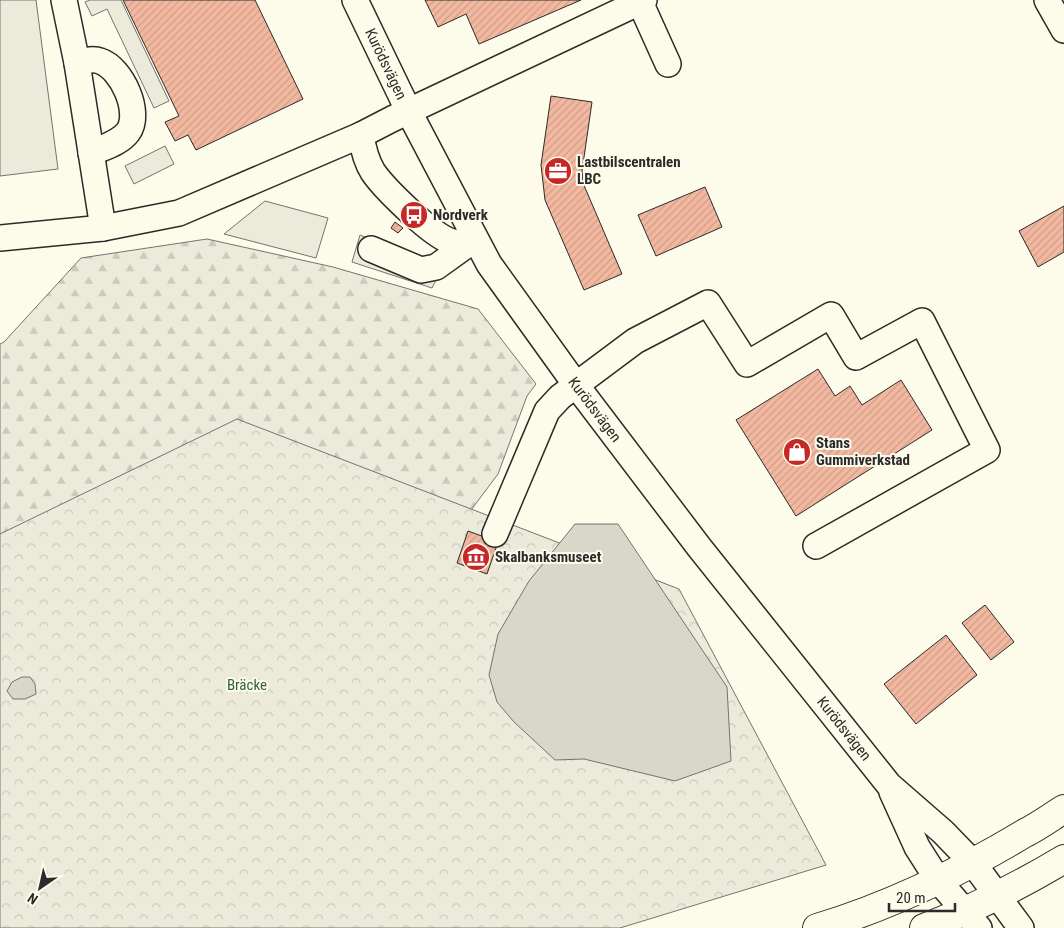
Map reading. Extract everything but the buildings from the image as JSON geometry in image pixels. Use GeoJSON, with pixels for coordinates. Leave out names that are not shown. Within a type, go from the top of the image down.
{"type":"FeatureCollection","features":[{"type":"Feature","properties":{"kind":"main road"},"geometry":{"type":"LineString","coordinates":[[817,928],[890,901],[974,863],[1027,833],[1064,809]]}},
{"type":"Feature","properties":{"kind":"main road"},"geometry":{"type":"LineString","coordinates":[[924,928],[972,920],[998,896],[1064,859]]}},
{"type":"Feature","properties":{"kind":"street"},"geometry":{"type":"LineString","coordinates":[[64,0],[77,63],[103,228]]}},
{"type":"Feature","properties":{"kind":"street","name":"Kurödsvägen"},"geometry":{"type":"LineString","coordinates":[[355,0],[409,112],[489,264],[576,385],[699,547],[889,784],[943,832],[974,863],[1021,928]]}},
{"type":"Feature","properties":{"kind":"street"},"geometry":{"type":"LineString","coordinates":[[1047,0],[1064,30]]}},
{"type":"Feature","properties":{"kind":"street"},"geometry":{"type":"LineString","coordinates":[[0,238],[103,228],[179,213],[361,136],[642,1],[668,64]]}},
{"type":"Feature","properties":{"kind":"street"},"geometry":{"type":"LineString","coordinates":[[77,63],[100,60],[113,69],[120,76],[130,98],[133,112],[133,125],[127,134],[118,141],[91,153]]}},
{"type":"Feature","properties":{"kind":"street"},"geometry":{"type":"LineString","coordinates":[[361,136],[365,154],[373,171],[420,220],[451,242],[463,243],[475,239]]}},
{"type":"Feature","properties":{"kind":"street"},"geometry":{"type":"LineString","coordinates":[[370,249],[421,270],[436,267],[475,239]]}},
{"type":"Feature","properties":{"kind":"street"},"geometry":{"type":"LineString","coordinates":[[495,534],[546,411],[560,397],[635,341],[708,303],[747,364],[831,315],[856,357],[922,321],[987,450],[816,546]]}},
{"type":"Feature","properties":{"kind":"street","name":"Kurödsvägen"},"geometry":{"type":"LineString","coordinates":[[889,784],[917,847],[938,880],[972,920]]}},
{"type":"Feature","properties":{"kind":"green space"},"geometry":{"type":"Polygon","coordinates":[[[207,239],[333,267],[478,309],[536,384],[527,396],[498,474],[459,526],[0,615],[0,344],[4,342],[81,258],[207,239]]]}},
{"type":"Feature","properties":{"kind":"green space","name":"Bräcke"},"geometry":{"type":"Polygon","coordinates":[[[237,419],[679,589],[826,865],[620,928],[0,928],[0,534],[237,419]]]}},
{"type":"Feature","properties":{"kind":"shaded area"},"geometry":{"type":"Polygon","coordinates":[[[0,0],[36,0],[58,169],[0,176],[0,0]]]}},
{"type":"Feature","properties":{"kind":"shaded area"},"geometry":{"type":"Polygon","coordinates":[[[90,0],[121,0],[169,101],[154,108],[107,9],[92,16],[85,2],[90,0]]]}},
{"type":"Feature","properties":{"kind":"shaded area"},"geometry":{"type":"Polygon","coordinates":[[[165,146],[174,164],[134,184],[125,166],[165,146]]]}},
{"type":"Feature","properties":{"kind":"shaded area"},"geometry":{"type":"Polygon","coordinates":[[[265,201],[328,218],[316,258],[224,234],[265,201]]]}},
{"type":"Feature","properties":{"kind":"shaded area"},"geometry":{"type":"Polygon","coordinates":[[[360,235],[426,263],[438,276],[432,288],[352,262],[360,235]]]}},
{"type":"Feature","properties":{"kind":"shaded area"},"geometry":{"type":"Polygon","coordinates":[[[575,524],[618,524],[727,687],[731,761],[675,781],[584,759],[555,760],[514,722],[497,702],[489,675],[498,634],[529,581],[575,524]]]}},
{"type":"Feature","properties":{"kind":"shaded area"},"geometry":{"type":"Polygon","coordinates":[[[22,677],[30,677],[35,684],[36,694],[25,699],[13,699],[7,691],[12,682],[22,677]]]}},
{"type":"Feature","properties":{"kind":"place","name":"Lastbilscentralen LBC"},"geometry":{"type":"Point","coordinates":[558,171]}},
{"type":"Feature","properties":{"kind":"place","name":"Nordverk"},"geometry":{"type":"Point","coordinates":[414,215]}},
{"type":"Feature","properties":{"kind":"place","name":"Stans Gummiverkstad"},"geometry":{"type":"Point","coordinates":[797,452]}},
{"type":"Feature","properties":{"kind":"place","name":"Skalbanksmuseet"},"geometry":{"type":"Point","coordinates":[476,557]}}]}
